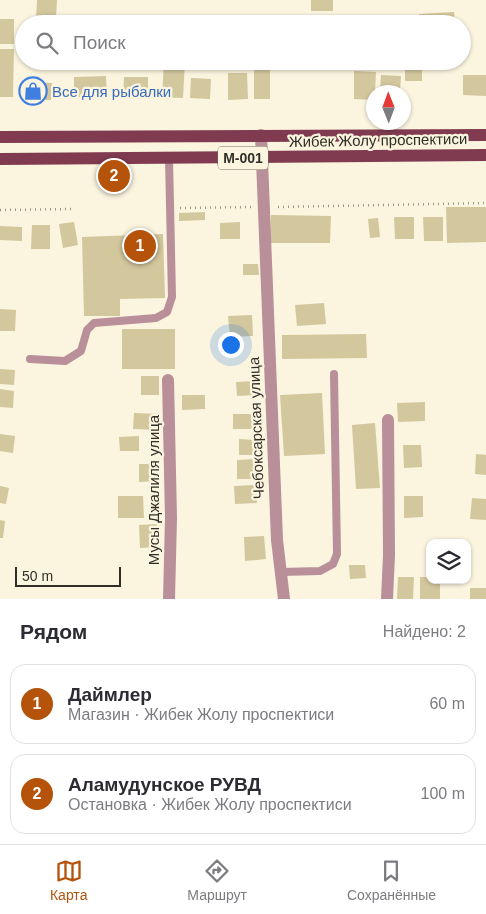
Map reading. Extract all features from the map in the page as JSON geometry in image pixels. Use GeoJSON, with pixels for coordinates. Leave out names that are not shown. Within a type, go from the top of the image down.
{"type":"FeatureCollection","features":[{"type":"Feature","properties":{"kind":"main road","name":"Жибек Жолу проспектиси"},"geometry":{"type":"LineString","coordinates":[[0,136],[486,135]]}},
{"type":"Feature","properties":{"kind":"main road","name":"Жибек Жолу проспектиси"},"geometry":{"type":"LineString","coordinates":[[0,159],[486,156]]}},
{"type":"Feature","properties":{"kind":"street","name":"Чебоксарская улица"},"geometry":{"type":"LineString","coordinates":[[262,135],[277,540],[284,599]]}},
{"type":"Feature","properties":{"kind":"street","name":"Мусы Джалиля улица"},"geometry":{"type":"LineString","coordinates":[[168,380],[171,518],[169,599]]}},
{"type":"Feature","properties":{"kind":"street"},"geometry":{"type":"LineString","coordinates":[[387,599],[388,420]]}},
{"type":"Feature","properties":{"kind":"lane"},"geometry":{"type":"LineString","coordinates":[[30,359],[66,361],[80,350],[87,330],[94,323],[156,318],[167,312],[172,297],[169,158]]}},
{"type":"Feature","properties":{"kind":"lane"},"geometry":{"type":"LineString","coordinates":[[281,572],[320,571],[333,564],[337,554],[334,374]]}},
{"type":"Feature","properties":{"kind":"path"},"geometry":{"type":"LineString","coordinates":[[180,208],[486,203]]}},
{"type":"Feature","properties":{"kind":"path"},"geometry":{"type":"LineString","coordinates":[[0,210],[72,209]]}},
{"type":"Feature","properties":{"kind":"building"},"geometry":{"type":"Polygon","coordinates":[[[37,0],[57,0],[56,15],[36,15],[37,0]]]}},
{"type":"Feature","properties":{"kind":"building"},"geometry":{"type":"Polygon","coordinates":[[[311,0],[333,0],[333,11],[311,11],[311,0]]]}},
{"type":"Feature","properties":{"kind":"building"},"geometry":{"type":"Polygon","coordinates":[[[454,12],[454,15],[419,15],[454,12]]]}},
{"type":"Feature","properties":{"kind":"building"},"geometry":{"type":"Polygon","coordinates":[[[0,19],[14,19],[14,44],[0,44],[0,19]]]}},
{"type":"Feature","properties":{"kind":"building"},"geometry":{"type":"Polygon","coordinates":[[[0,49],[14,49],[13,97],[0,97],[0,49]]]}},
{"type":"Feature","properties":{"kind":"building"},"geometry":{"type":"Polygon","coordinates":[[[164,70],[185,70],[183,98],[162,97],[164,70]]]}},
{"type":"Feature","properties":{"kind":"building"},"geometry":{"type":"Polygon","coordinates":[[[254,70],[270,70],[270,99],[254,99],[254,70]]]}},
{"type":"Feature","properties":{"kind":"building"},"geometry":{"type":"Polygon","coordinates":[[[405,70],[422,70],[422,81],[405,81],[405,70]]]}},
{"type":"Feature","properties":{"kind":"building"},"geometry":{"type":"Polygon","coordinates":[[[354,71],[376,72],[375,85],[366,85],[366,100],[354,99],[354,71]]]}},
{"type":"Feature","properties":{"kind":"building"},"geometry":{"type":"Polygon","coordinates":[[[228,73],[247,73],[248,99],[228,100],[228,73]]]}},
{"type":"Feature","properties":{"kind":"building"},"geometry":{"type":"Polygon","coordinates":[[[381,75],[401,76],[400,85],[380,85],[381,75]]]}},
{"type":"Feature","properties":{"kind":"building"},"geometry":{"type":"Polygon","coordinates":[[[463,75],[486,75],[486,96],[463,95],[463,75]]]}},
{"type":"Feature","properties":{"kind":"building"},"geometry":{"type":"Polygon","coordinates":[[[106,76],[107,96],[74,97],[74,77],[106,76]]]}},
{"type":"Feature","properties":{"kind":"building"},"geometry":{"type":"Polygon","coordinates":[[[124,77],[148,77],[148,99],[123,98],[124,77]]]}},
{"type":"Feature","properties":{"kind":"building"},"geometry":{"type":"Polygon","coordinates":[[[191,78],[211,79],[210,99],[190,98],[191,78]]]}},
{"type":"Feature","properties":{"kind":"building"},"geometry":{"type":"Polygon","coordinates":[[[25,82],[52,83],[51,100],[25,99],[25,82]]]}},
{"type":"Feature","properties":{"kind":"building"},"geometry":{"type":"Polygon","coordinates":[[[446,207],[486,207],[486,242],[447,243],[446,207]]]}},
{"type":"Feature","properties":{"kind":"building"},"geometry":{"type":"Polygon","coordinates":[[[205,212],[205,220],[179,221],[179,213],[205,212]]]}},
{"type":"Feature","properties":{"kind":"building"},"geometry":{"type":"Polygon","coordinates":[[[271,215],[331,216],[330,243],[270,243],[271,215]]]}},
{"type":"Feature","properties":{"kind":"building"},"geometry":{"type":"Polygon","coordinates":[[[394,217],[414,217],[414,239],[395,239],[394,217]]]}},
{"type":"Feature","properties":{"kind":"building"},"geometry":{"type":"Polygon","coordinates":[[[423,217],[443,217],[443,241],[424,241],[423,217]]]}},
{"type":"Feature","properties":{"kind":"building"},"geometry":{"type":"Polygon","coordinates":[[[378,218],[380,237],[370,238],[368,219],[378,218]]]}},
{"type":"Feature","properties":{"kind":"building"},"geometry":{"type":"Polygon","coordinates":[[[74,222],[78,245],[63,248],[59,224],[74,222]]]}},
{"type":"Feature","properties":{"kind":"building"},"geometry":{"type":"Polygon","coordinates":[[[240,222],[240,239],[220,239],[220,223],[240,222]]]}},
{"type":"Feature","properties":{"kind":"building"},"geometry":{"type":"Polygon","coordinates":[[[32,225],[50,225],[50,249],[31,249],[32,225]]]}},
{"type":"Feature","properties":{"kind":"building"},"geometry":{"type":"Polygon","coordinates":[[[0,226],[22,227],[22,241],[0,240],[0,226]]]}},
{"type":"Feature","properties":{"kind":"building"},"geometry":{"type":"Polygon","coordinates":[[[163,234],[165,298],[120,299],[120,316],[84,316],[82,237],[163,234]]]}},
{"type":"Feature","properties":{"kind":"building"},"geometry":{"type":"Polygon","coordinates":[[[243,264],[258,264],[259,275],[243,275],[243,264]]]}},
{"type":"Feature","properties":{"kind":"building"},"geometry":{"type":"Polygon","coordinates":[[[324,303],[326,324],[297,326],[295,305],[324,303]]]}},
{"type":"Feature","properties":{"kind":"building"},"geometry":{"type":"Polygon","coordinates":[[[0,309],[16,310],[15,331],[0,331],[0,309]]]}},
{"type":"Feature","properties":{"kind":"building"},"geometry":{"type":"Polygon","coordinates":[[[252,315],[253,336],[230,337],[228,316],[252,315]]]}},
{"type":"Feature","properties":{"kind":"building"},"geometry":{"type":"Polygon","coordinates":[[[122,329],[175,329],[175,369],[122,369],[122,329]]]}},
{"type":"Feature","properties":{"kind":"building"},"geometry":{"type":"Polygon","coordinates":[[[366,334],[367,358],[282,359],[282,335],[366,334]]]}},
{"type":"Feature","properties":{"kind":"building"},"geometry":{"type":"Polygon","coordinates":[[[0,369],[15,370],[14,385],[0,384],[0,369]]]}},
{"type":"Feature","properties":{"kind":"building"},"geometry":{"type":"Polygon","coordinates":[[[141,376],[159,376],[159,395],[141,395],[141,376]]]}},
{"type":"Feature","properties":{"kind":"building"},"geometry":{"type":"Polygon","coordinates":[[[257,381],[257,395],[237,396],[236,382],[257,381]]]}},
{"type":"Feature","properties":{"kind":"building"},"geometry":{"type":"Polygon","coordinates":[[[0,389],[14,391],[13,408],[0,407],[0,389]]]}},
{"type":"Feature","properties":{"kind":"building"},"geometry":{"type":"Polygon","coordinates":[[[322,393],[325,454],[284,456],[280,395],[322,393]]]}},
{"type":"Feature","properties":{"kind":"building"},"geometry":{"type":"Polygon","coordinates":[[[182,395],[205,395],[205,409],[182,410],[182,395]]]}},
{"type":"Feature","properties":{"kind":"building"},"geometry":{"type":"Polygon","coordinates":[[[425,402],[425,421],[398,422],[397,403],[425,402]]]}},
{"type":"Feature","properties":{"kind":"building"},"geometry":{"type":"Polygon","coordinates":[[[134,413],[159,414],[159,430],[133,429],[134,413]]]}},
{"type":"Feature","properties":{"kind":"building"},"geometry":{"type":"Polygon","coordinates":[[[233,414],[253,414],[253,429],[233,429],[233,414]]]}},
{"type":"Feature","properties":{"kind":"building"},"geometry":{"type":"Polygon","coordinates":[[[375,423],[380,488],[356,489],[352,425],[375,423]]]}},
{"type":"Feature","properties":{"kind":"building"},"geometry":{"type":"Polygon","coordinates":[[[0,434],[15,436],[13,453],[0,451],[0,434]]]}},
{"type":"Feature","properties":{"kind":"building"},"geometry":{"type":"Polygon","coordinates":[[[139,436],[139,451],[120,451],[119,437],[139,436]]]}},
{"type":"Feature","properties":{"kind":"building"},"geometry":{"type":"Polygon","coordinates":[[[239,439],[256,440],[256,455],[239,455],[239,439]]]}},
{"type":"Feature","properties":{"kind":"building"},"geometry":{"type":"Polygon","coordinates":[[[403,445],[421,445],[422,467],[404,468],[403,445]]]}},
{"type":"Feature","properties":{"kind":"building"},"geometry":{"type":"Polygon","coordinates":[[[476,454],[486,455],[486,475],[475,474],[476,454]]]}},
{"type":"Feature","properties":{"kind":"building"},"geometry":{"type":"Polygon","coordinates":[[[256,459],[256,479],[237,479],[237,460],[256,459]]]}},
{"type":"Feature","properties":{"kind":"building"},"geometry":{"type":"Polygon","coordinates":[[[139,464],[157,464],[157,481],[139,482],[139,464]]]}},
{"type":"Feature","properties":{"kind":"building"},"geometry":{"type":"Polygon","coordinates":[[[256,485],[257,503],[235,504],[234,486],[256,485]]]}},
{"type":"Feature","properties":{"kind":"building"},"geometry":{"type":"Polygon","coordinates":[[[0,486],[9,488],[6,504],[0,503],[0,486]]]}},
{"type":"Feature","properties":{"kind":"building"},"geometry":{"type":"Polygon","coordinates":[[[118,496],[143,496],[144,518],[118,518],[118,496]]]}},
{"type":"Feature","properties":{"kind":"building"},"geometry":{"type":"Polygon","coordinates":[[[404,496],[423,496],[423,517],[404,518],[404,496]]]}},
{"type":"Feature","properties":{"kind":"building"},"geometry":{"type":"Polygon","coordinates":[[[472,498],[486,499],[486,520],[470,519],[472,498]]]}},
{"type":"Feature","properties":{"kind":"building"},"geometry":{"type":"Polygon","coordinates":[[[0,520],[5,521],[3,538],[0,538],[0,520]]]}},
{"type":"Feature","properties":{"kind":"building"},"geometry":{"type":"Polygon","coordinates":[[[157,524],[159,547],[140,548],[139,525],[157,524]]]}},
{"type":"Feature","properties":{"kind":"building"},"geometry":{"type":"Polygon","coordinates":[[[264,536],[266,559],[245,561],[244,537],[264,536]]]}},
{"type":"Feature","properties":{"kind":"building"},"geometry":{"type":"Polygon","coordinates":[[[349,565],[365,565],[366,578],[350,579],[349,565]]]}},
{"type":"Feature","properties":{"kind":"building"},"geometry":{"type":"Polygon","coordinates":[[[398,577],[414,577],[413,599],[397,599],[398,577]]]}},
{"type":"Feature","properties":{"kind":"building"},"geometry":{"type":"Polygon","coordinates":[[[420,577],[426,577],[426,584],[440,584],[440,599],[420,599],[420,577]]]}},
{"type":"Feature","properties":{"kind":"building"},"geometry":{"type":"Polygon","coordinates":[[[470,588],[486,588],[486,599],[470,599],[470,588]]]}},
{"type":"Feature","properties":{"kind":"place","name":"Все для рыбалки"},"geometry":{"type":"Point","coordinates":[33,91]}},
{"type":"Feature","properties":{"kind":"place","name":"Аламудунское РУВД"},"geometry":{"type":"Point","coordinates":[114,176]}},
{"type":"Feature","properties":{"kind":"place","name":"Даймлер"},"geometry":{"type":"Point","coordinates":[140,246]}}]}
